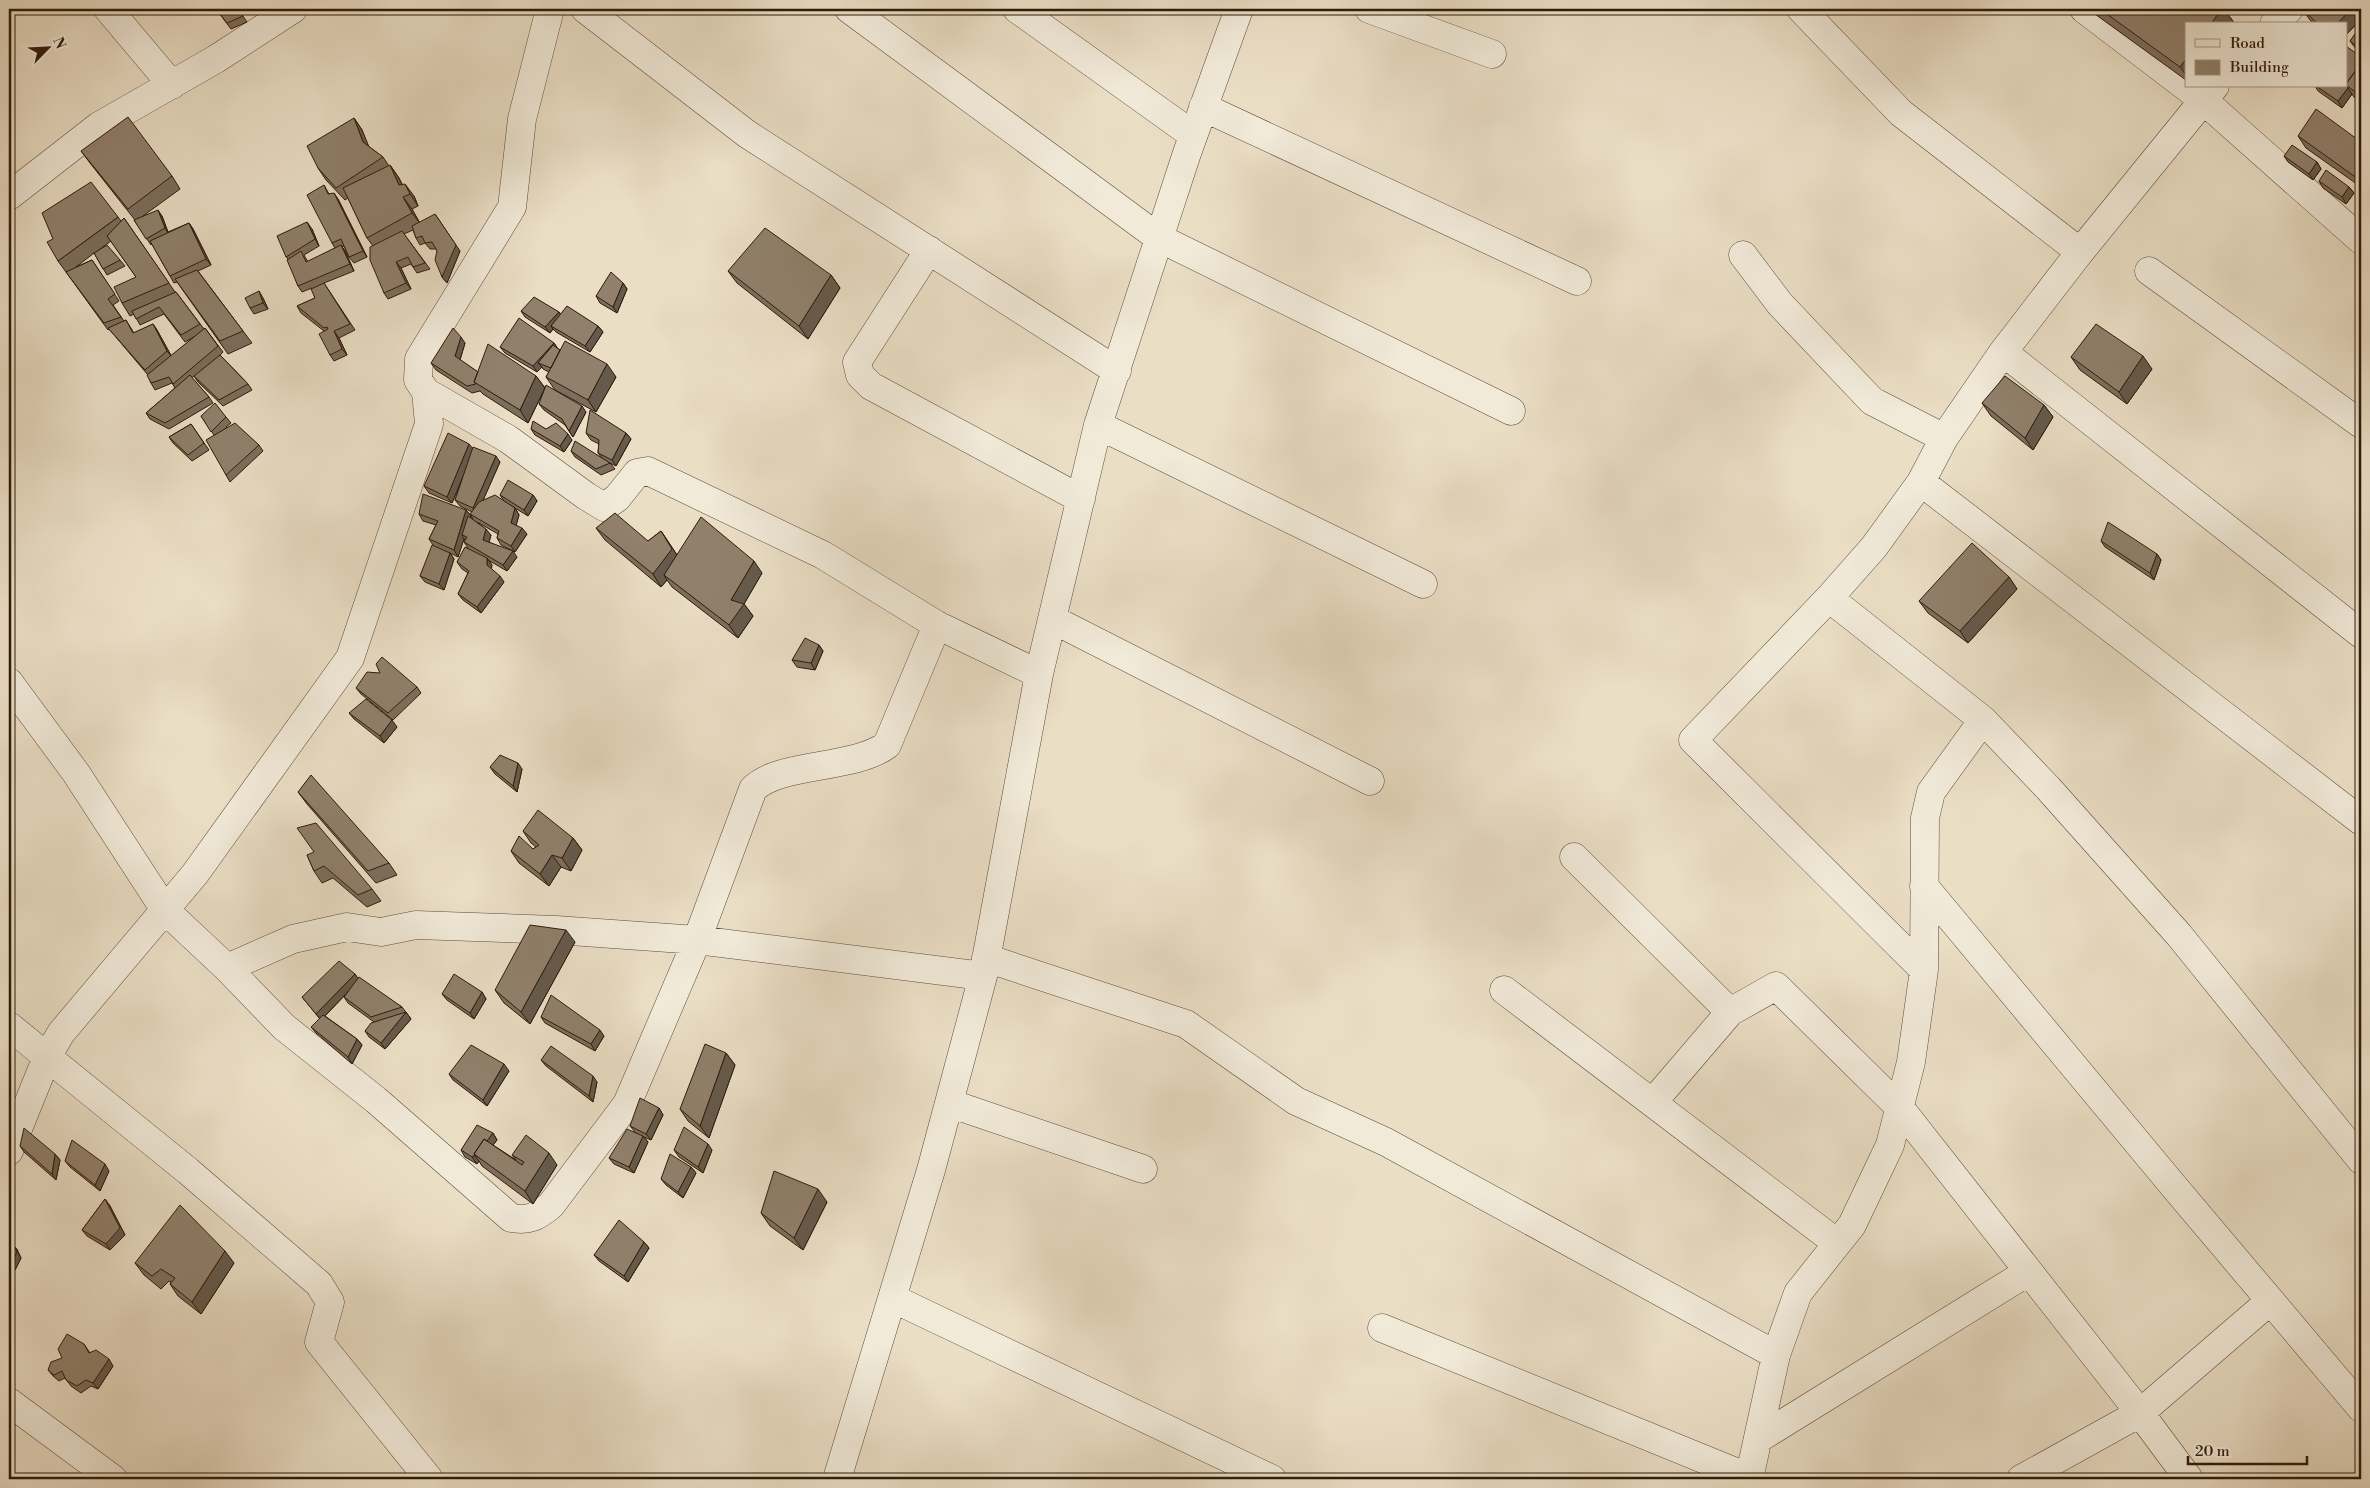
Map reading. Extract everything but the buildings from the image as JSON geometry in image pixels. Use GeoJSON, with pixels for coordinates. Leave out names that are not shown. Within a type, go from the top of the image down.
{"type":"FeatureCollection","features":[{"type":"Feature","properties":{"kind":"street"},"geometry":{"type":"LineString","coordinates":[[108,9],[172,84]]}},
{"type":"Feature","properties":{"kind":"street"},"geometry":{"type":"LineString","coordinates":[[9,196],[99,126],[216,59],[293,9]]}},
{"type":"Feature","properties":{"kind":"street"},"geometry":{"type":"LineString","coordinates":[[550,9],[522,119],[512,207],[419,359],[418,380],[426,392],[508,439],[604,507],[617,498],[637,473],[648,471],[823,555],[938,625],[1039,674]]}},
{"type":"Feature","properties":{"kind":"street"},"geometry":{"type":"LineString","coordinates":[[586,9],[747,134],[1117,371]]}},
{"type":"Feature","properties":{"kind":"street"},"geometry":{"type":"LineString","coordinates":[[849,9],[1160,238],[1511,411]]}},
{"type":"Feature","properties":{"kind":"street"},"geometry":{"type":"LineString","coordinates":[[1017,9],[1194,135]]}},
{"type":"Feature","properties":{"kind":"street"},"geometry":{"type":"LineString","coordinates":[[837,1479],[949,1103],[984,967],[1039,674],[1098,425],[1203,107],[1239,9]]}},
{"type":"Feature","properties":{"kind":"street"},"geometry":{"type":"LineString","coordinates":[[1369,9],[1492,54]]}},
{"type":"Feature","properties":{"kind":"street"},"geometry":{"type":"LineString","coordinates":[[1801,9],[1901,113],[2080,252]]}},
{"type":"Feature","properties":{"kind":"street"},"geometry":{"type":"LineString","coordinates":[[2084,9],[2185,77]]}},
{"type":"Feature","properties":{"kind":"street"},"geometry":{"type":"LineString","coordinates":[[2276,22],[2289,9]]}},
{"type":"Feature","properties":{"kind":"street"},"geometry":{"type":"LineString","coordinates":[[1924,970],[1693,740],[1829,598],[1874,547],[1921,482],[1944,438],[2003,352],[2080,252],[2208,93],[2359,234]]}},
{"type":"Feature","properties":{"kind":"street"},"geometry":{"type":"LineString","coordinates":[[1203,107],[1577,281]]}},
{"type":"Feature","properties":{"kind":"street"},"geometry":{"type":"LineString","coordinates":[[929,250],[857,362],[860,375],[871,386],[1081,499]]}},
{"type":"Feature","properties":{"kind":"street"},"geometry":{"type":"LineString","coordinates":[[1743,255],[1780,304],[1872,401],[1944,438]]}},
{"type":"Feature","properties":{"kind":"street"},"geometry":{"type":"LineString","coordinates":[[2149,271],[2361,424]]}},
{"type":"Feature","properties":{"kind":"street"},"geometry":{"type":"LineString","coordinates":[[2003,352],[2361,634]]}},
{"type":"Feature","properties":{"kind":"street"},"geometry":{"type":"LineString","coordinates":[[9,1151],[47,1057],[61,1033],[195,874],[350,658],[429,424],[426,392]]}},
{"type":"Feature","properties":{"kind":"street"},"geometry":{"type":"LineString","coordinates":[[1098,425],[1423,584]]}},
{"type":"Feature","properties":{"kind":"street"},"geometry":{"type":"LineString","coordinates":[[1921,482],[2361,821]]}},
{"type":"Feature","properties":{"kind":"street"},"geometry":{"type":"LineString","coordinates":[[1829,598],[1983,720],[2048,788],[2179,935],[2361,1160]]}},
{"type":"Feature","properties":{"kind":"street"},"geometry":{"type":"LineString","coordinates":[[1052,619],[1370,781]]}},
{"type":"Feature","properties":{"kind":"street"},"geometry":{"type":"LineString","coordinates":[[9,682],[76,773],[165,910],[227,968],[284,1027],[376,1100],[511,1218],[526,1220],[539,1215],[551,1205],[628,1104],[698,940],[753,789],[767,778],[859,757],[877,752],[887,745],[938,625]]}},
{"type":"Feature","properties":{"kind":"street"},"geometry":{"type":"LineString","coordinates":[[1382,1328],[1749,1479],[1776,1355],[1798,1293],[1852,1225],[1890,1146],[1911,1062],[1924,970],[1925,818],[1931,792],[1983,720]]}},
{"type":"Feature","properties":{"kind":"street"},"geometry":{"type":"LineString","coordinates":[[1574,857],[1730,1012]]}},
{"type":"Feature","properties":{"kind":"street"},"geometry":{"type":"LineString","coordinates":[[1924,886],[2361,1408]]}},
{"type":"Feature","properties":{"kind":"street"},"geometry":{"type":"LineString","coordinates":[[227,968],[293,939],[347,927],[381,932],[416,926],[556,930],[698,940],[984,967],[1186,1024],[1296,1101],[1386,1142],[1776,1355]]}},
{"type":"Feature","properties":{"kind":"street"},"geometry":{"type":"LineString","coordinates":[[1653,1102],[1730,1012],[1776,986],[1900,1108],[2140,1413],[2189,1479]]}},
{"type":"Feature","properties":{"kind":"street"},"geometry":{"type":"LineString","coordinates":[[1504,990],[1837,1243]]}},
{"type":"Feature","properties":{"kind":"street"},"geometry":{"type":"LineString","coordinates":[[9,1026],[188,1171],[319,1284],[330,1302],[319,1342],[429,1479]]}},
{"type":"Feature","properties":{"kind":"street"},"geometry":{"type":"LineString","coordinates":[[949,1103],[1143,1169]]}},
{"type":"Feature","properties":{"kind":"street"},"geometry":{"type":"LineString","coordinates":[[1758,1440],[2028,1272]]}},
{"type":"Feature","properties":{"kind":"street"},"geometry":{"type":"LineString","coordinates":[[892,1298],[1272,1479]]}},
{"type":"Feature","properties":{"kind":"street"},"geometry":{"type":"LineString","coordinates":[[2025,1479],[2140,1413],[2270,1301]]}},
{"type":"Feature","properties":{"kind":"street"},"geometry":{"type":"LineString","coordinates":[[9,1402],[113,1479]]}}]}
